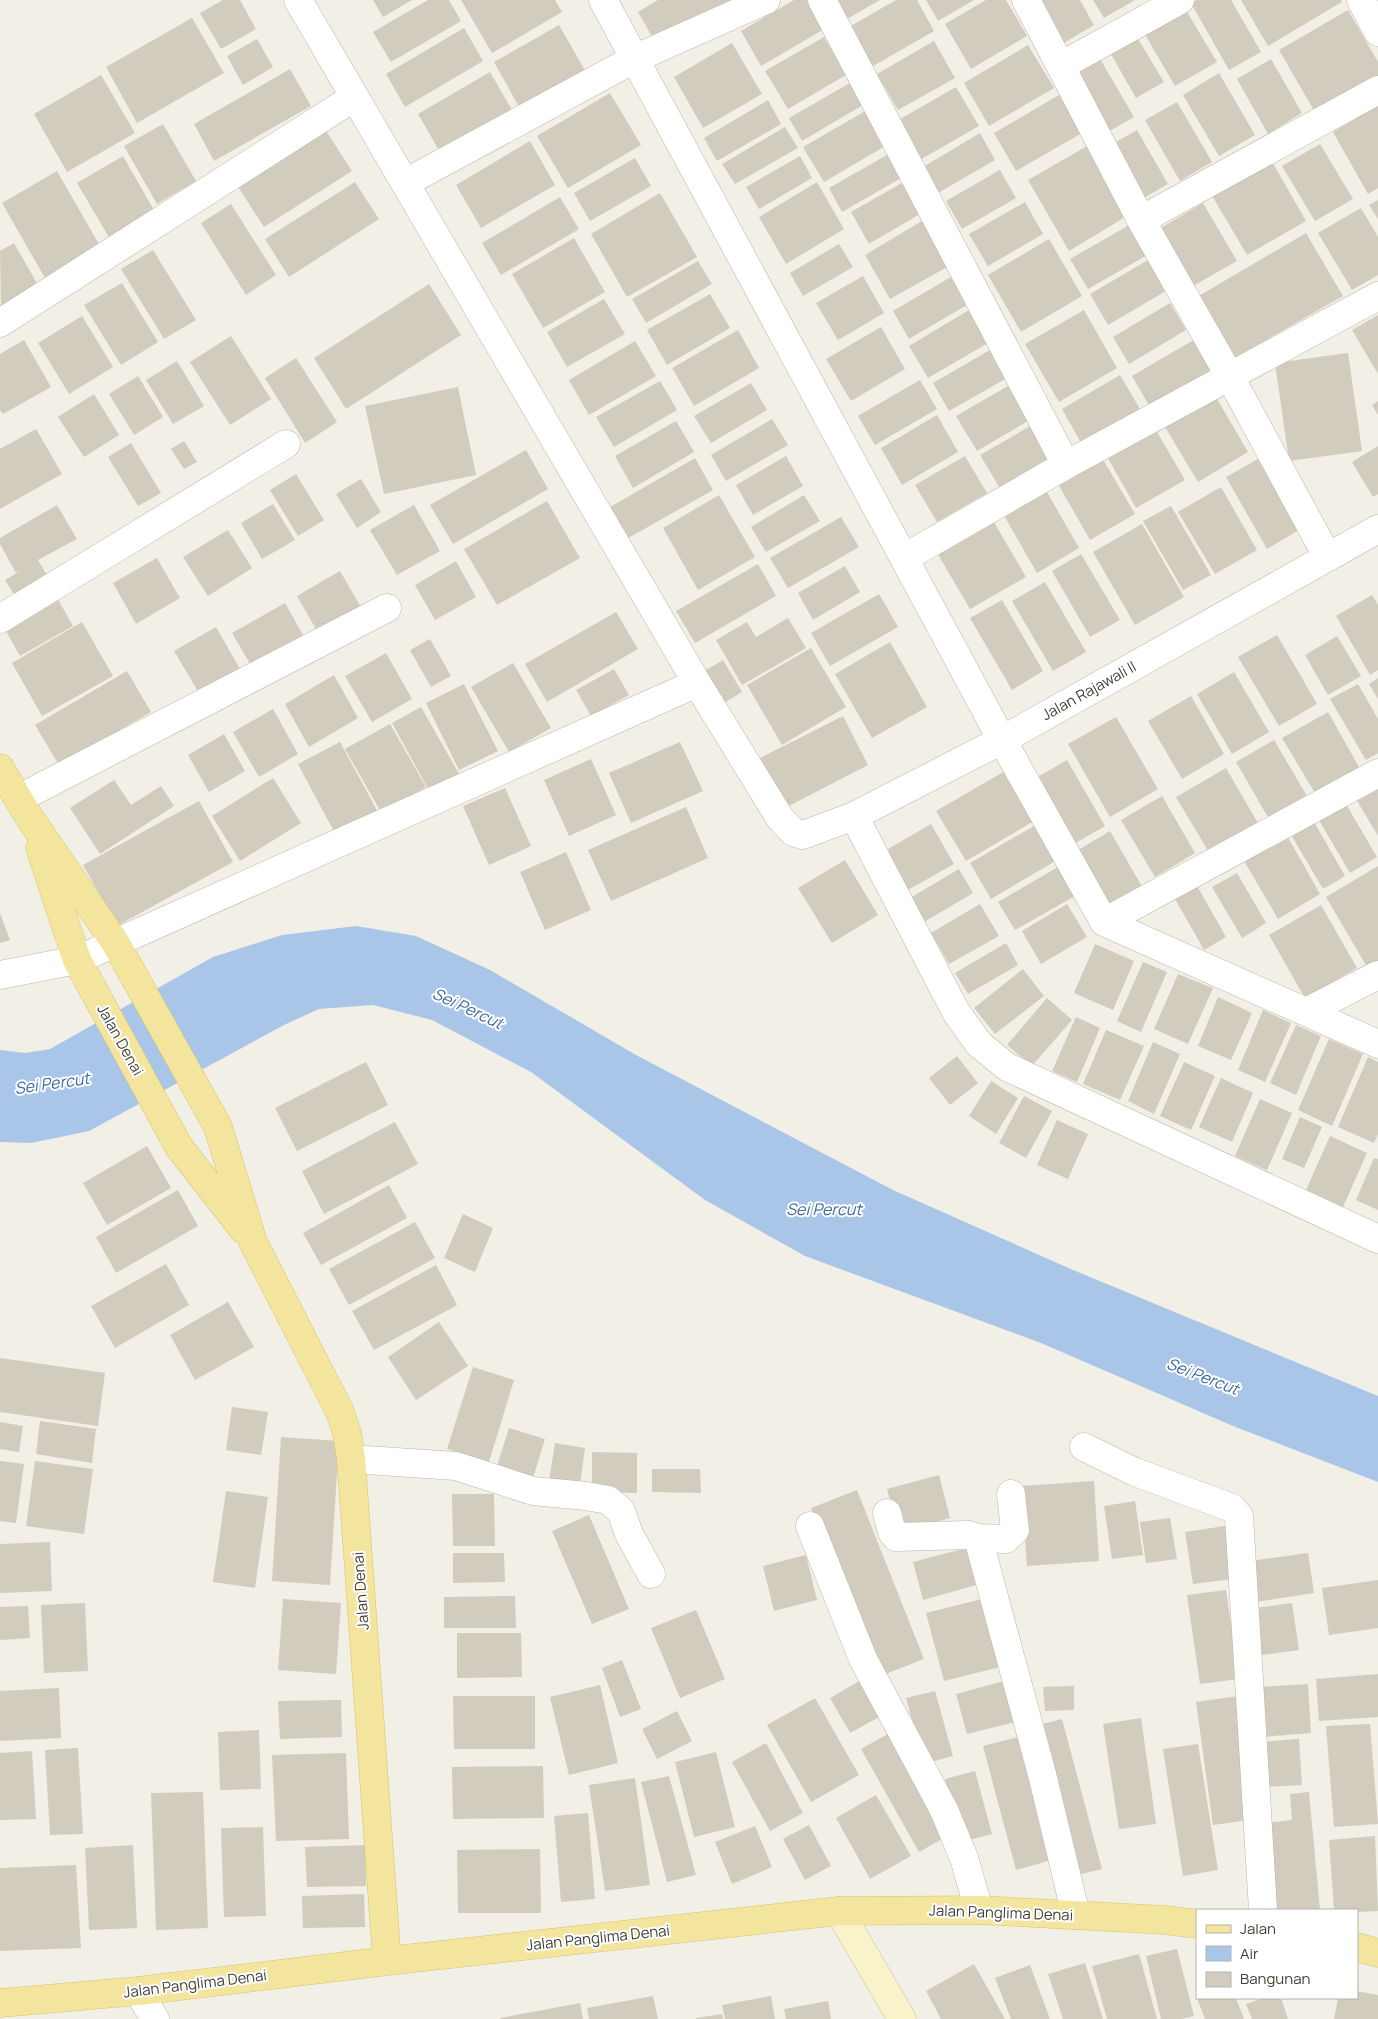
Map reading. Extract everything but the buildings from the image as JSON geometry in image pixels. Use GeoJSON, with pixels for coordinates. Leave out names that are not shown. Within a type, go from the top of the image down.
{"type":"FeatureCollection","features":[{"type":"Feature","properties":{"kind":"main road","name":"Jalan Denai"},"geometry":{"type":"LineString","coordinates":[[0,768],[24,808],[131,968],[218,1127],[253,1242],[340,1412],[347,1433],[351,1459],[387,1961]]}},
{"type":"Feature","properties":{"kind":"main road","name":"Jalan Denai"},"geometry":{"type":"LineString","coordinates":[[24,808],[77,960],[179,1147],[253,1242]]}},
{"type":"Feature","properties":{"kind":"main road","name":"Jalan Panglima Denai"},"geometry":{"type":"LineString","coordinates":[[0,2004],[138,1991],[387,1961],[839,1911],[979,1910],[1165,1920],[1196,1924]]}},
{"type":"Feature","properties":{"kind":"main road"},"geometry":{"type":"LineString","coordinates":[[1358,1947],[1378,1953]]}},
{"type":"Feature","properties":{"kind":"street"},"geometry":{"type":"LineString","coordinates":[[0,975],[77,960],[697,683],[405,183],[353,98],[298,0]]}},
{"type":"Feature","properties":{"kind":"street"},"geometry":{"type":"LineString","coordinates":[[603,0],[1002,740],[1104,922],[1378,1044]]}},
{"type":"Feature","properties":{"kind":"street"},"geometry":{"type":"LineString","coordinates":[[405,183],[634,58],[766,0]]}},
{"type":"Feature","properties":{"kind":"street"},"geometry":{"type":"LineString","coordinates":[[822,0],[1066,464]]}},
{"type":"Feature","properties":{"kind":"street"},"geometry":{"type":"LineString","coordinates":[[1026,0],[1141,220],[1229,375],[1327,556]]}},
{"type":"Feature","properties":{"kind":"street"},"geometry":{"type":"LineString","coordinates":[[1060,66],[1180,0]]}},
{"type":"Feature","properties":{"kind":"street"},"geometry":{"type":"LineString","coordinates":[[1361,0],[1378,32]]}},
{"type":"Feature","properties":{"kind":"street"},"geometry":{"type":"LineString","coordinates":[[1141,220],[1378,90]]}},
{"type":"Feature","properties":{"kind":"street"},"geometry":{"type":"LineString","coordinates":[[0,323],[353,98]]}},
{"type":"Feature","properties":{"kind":"street"},"geometry":{"type":"LineString","coordinates":[[904,558],[1066,464],[1378,296]]}},
{"type":"Feature","properties":{"kind":"street"},"geometry":{"type":"LineString","coordinates":[[0,619],[286,444]]}},
{"type":"Feature","properties":{"kind":"street","name":"Jalan Rajawali II"},"geometry":{"type":"LineString","coordinates":[[697,683],[780,818],[793,832],[803,835],[854,816],[1002,740],[1378,529]]}},
{"type":"Feature","properties":{"kind":"street"},"geometry":{"type":"LineString","coordinates":[[24,808],[387,608]]}},
{"type":"Feature","properties":{"kind":"street"},"geometry":{"type":"LineString","coordinates":[[1104,922],[1378,773]]}},
{"type":"Feature","properties":{"kind":"street"},"geometry":{"type":"LineString","coordinates":[[854,816],[956,1012],[979,1044],[1007,1067],[1378,1239]]}},
{"type":"Feature","properties":{"kind":"street"},"geometry":{"type":"LineString","coordinates":[[1306,1012],[1378,975]]}},
{"type":"Feature","properties":{"kind":"street"},"geometry":{"type":"LineString","coordinates":[[1084,1447],[1135,1472],[1232,1508],[1239,1516],[1263,1909]]}},
{"type":"Feature","properties":{"kind":"street"},"geometry":{"type":"LineString","coordinates":[[351,1459],[456,1466],[533,1491],[608,1500],[621,1511],[629,1534],[651,1574]]}},
{"type":"Feature","properties":{"kind":"street"},"geometry":{"type":"LineString","coordinates":[[887,1513],[892,1532],[896,1537],[969,1535],[978,1538],[1006,1539],[1015,1530],[1011,1494]]}},
{"type":"Feature","properties":{"kind":"street"},"geometry":{"type":"LineString","coordinates":[[810,1526],[863,1659],[944,1810],[964,1858],[979,1910]]}},
{"type":"Feature","properties":{"kind":"street"},"geometry":{"type":"LineString","coordinates":[[978,1538],[1042,1774],[1076,1915]]}},
{"type":"Feature","properties":{"kind":"street"},"geometry":{"type":"LineString","coordinates":[[839,1911],[902,2019]]}},
{"type":"Feature","properties":{"kind":"street"},"geometry":{"type":"LineString","coordinates":[[138,1991],[155,2019]]}},
{"type":"Feature","properties":{"kind":"water","name":"Sei Percut"},"geometry":{"type":"Polygon","coordinates":[[[356,926],[416,936],[490,970],[636,1055],[893,1190],[1073,1270],[1378,1396],[1378,1482],[1233,1426],[1041,1343],[805,1256],[705,1200],[531,1072],[432,1020],[373,1005],[319,1009],[284,1025],[89,1131],[31,1143],[0,1142],[0,1050],[25,1053],[50,1049],[213,957],[282,935],[356,926]]]}}]}
